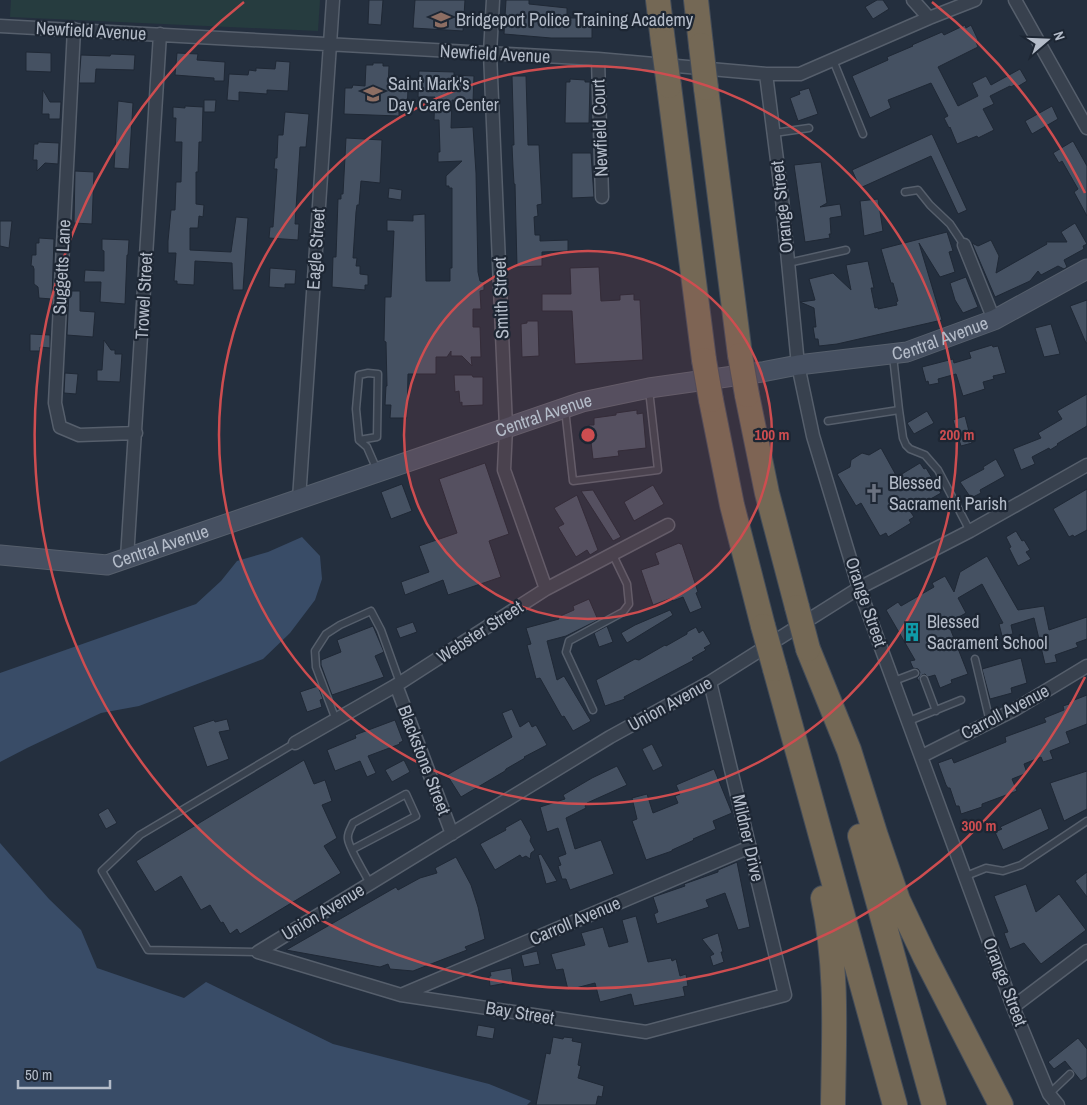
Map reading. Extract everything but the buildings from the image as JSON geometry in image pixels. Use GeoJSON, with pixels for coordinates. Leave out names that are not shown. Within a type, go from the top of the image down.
{"type":"FeatureCollection","features":[{"type":"Feature","properties":{"kind":"highway"},"geometry":{"type":"LineString","coordinates":[[696,0],[740,355],[767,493],[796,607],[934,1105]]}},
{"type":"Feature","properties":{"kind":"highway"},"geometry":{"type":"LineString","coordinates":[[658,2],[704,360],[710,400],[734,513],[763,626],[896,1105]]}},
{"type":"Feature","properties":{"kind":"highway"},"geometry":{"type":"LineString","coordinates":[[808,649],[849,750],[898,900],[1001,1105]]}},
{"type":"Feature","properties":{"kind":"highway"},"geometry":{"type":"LineString","coordinates":[[775,669],[832,948],[835,989],[833,1105]]}},
{"type":"Feature","properties":{"kind":"street","name":"Eagle Street"},"geometry":{"type":"LineString","coordinates":[[298,499],[333,0]]}},
{"type":"Feature","properties":{"kind":"street","name":"Smith Street"},"geometry":{"type":"LineString","coordinates":[[493,0],[490,53],[506,427],[504,470],[546,589]]}},
{"type":"Feature","properties":{"kind":"street"},"geometry":{"type":"LineString","coordinates":[[912,0],[929,18]]}},
{"type":"Feature","properties":{"kind":"street","name":"Newfield Avenue"},"geometry":{"type":"LineString","coordinates":[[0,26],[598,59],[766,74],[800,74],[929,18],[976,0]]}},
{"type":"Feature","properties":{"kind":"street"},"geometry":{"type":"LineString","coordinates":[[1015,0],[1084,114],[1087,128]]}},
{"type":"Feature","properties":{"kind":"street","name":"Suggetts Lane"},"geometry":{"type":"LineString","coordinates":[[74,29],[55,403],[57,417],[60,427],[79,434],[136,432]]}},
{"type":"Feature","properties":{"kind":"street","name":"Trowel Street"},"geometry":{"type":"LineString","coordinates":[[127,558],[160,34]]}},
{"type":"Feature","properties":{"kind":"street","name":"Newfield Court"},"geometry":{"type":"LineString","coordinates":[[598,59],[602,198]]}},
{"type":"Feature","properties":{"kind":"street","name":"Orange Street"},"geometry":{"type":"LineString","coordinates":[[766,74],[774,133],[798,365],[813,436],[859,588],[1013,1007],[1049,1094],[1058,1105]]}},
{"type":"Feature","properties":{"kind":"street"},"geometry":{"type":"LineString","coordinates":[[964,246],[994,320]]}},
{"type":"Feature","properties":{"kind":"street","name":"Central Avenue"},"geometry":{"type":"LineString","coordinates":[[0,555],[107,565],[582,402],[649,388],[798,365],[906,352],[994,320],[1087,270]]}},
{"type":"Feature","properties":{"kind":"street","name":"Union Avenue"},"geometry":{"type":"LineString","coordinates":[[258,952],[610,737],[710,682],[859,588],[970,531],[1087,465]]}},
{"type":"Feature","properties":{"kind":"street","name":"Webster Street"},"geometry":{"type":"LineString","coordinates":[[294,744],[398,684],[546,589],[668,525]]}},
{"type":"Feature","properties":{"kind":"street","name":"Carroll Avenue"},"geometry":{"type":"LineString","coordinates":[[922,756],[1014,710],[1087,666]]}},
{"type":"Feature","properties":{"kind":"street","name":"Mildner Drive"},"geometry":{"type":"LineString","coordinates":[[710,682],[785,995]]}},
{"type":"Feature","properties":{"kind":"street","name":"Blackstone Street"},"geometry":{"type":"LineString","coordinates":[[398,684],[452,834]]}},
{"type":"Feature","properties":{"kind":"street","name":"Carroll Avenue"},"geometry":{"type":"LineString","coordinates":[[400,995],[750,847]]}},
{"type":"Feature","properties":{"kind":"street"},"geometry":{"type":"LineString","coordinates":[[1013,1007],[1087,951]]}},
{"type":"Feature","properties":{"kind":"street","name":"Bay Street"},"geometry":{"type":"LineString","coordinates":[[258,952],[400,995],[646,1032],[785,995]]}},
{"type":"Feature","properties":{"kind":"lane"},"geometry":{"type":"LineString","coordinates":[[833,60],[863,134]]}},
{"type":"Feature","properties":{"kind":"lane"},"geometry":{"type":"LineString","coordinates":[[774,133],[809,128]]}},
{"type":"Feature","properties":{"kind":"lane"},"geometry":{"type":"LineString","coordinates":[[905,192],[918,190],[930,205],[950,224],[964,246]]}},
{"type":"Feature","properties":{"kind":"lane"},"geometry":{"type":"LineString","coordinates":[[788,263],[846,250]]}},
{"type":"Feature","properties":{"kind":"lane"},"geometry":{"type":"LineString","coordinates":[[893,354],[899,410],[903,438],[906,445],[910,449],[925,455],[938,470],[970,531]]}},
{"type":"Feature","properties":{"kind":"lane"},"geometry":{"type":"LineString","coordinates":[[359,440],[377,437],[378,374],[368,373],[359,375],[356,408],[359,440],[367,447],[377,472]]}},
{"type":"Feature","properties":{"kind":"lane"},"geometry":{"type":"LineString","coordinates":[[565,407],[573,481],[658,470],[649,388]]}},
{"type":"Feature","properties":{"kind":"lane"},"geometry":{"type":"LineString","coordinates":[[828,421],[899,410]]}},
{"type":"Feature","properties":{"kind":"lane"},"geometry":{"type":"LineString","coordinates":[[593,710],[566,652],[569,641],[623,612],[630,604],[627,584],[613,555]]}},
{"type":"Feature","properties":{"kind":"lane"},"geometry":{"type":"LineString","coordinates":[[336,720],[316,667],[315,651],[326,634],[340,625],[371,611],[381,630],[398,684]]}},
{"type":"Feature","properties":{"kind":"lane"},"geometry":{"type":"LineString","coordinates":[[975,659],[990,722]]}},
{"type":"Feature","properties":{"kind":"lane"},"geometry":{"type":"LineString","coordinates":[[894,681],[915,673]]}},
{"type":"Feature","properties":{"kind":"lane"},"geometry":{"type":"LineString","coordinates":[[924,679],[936,711]]}},
{"type":"Feature","properties":{"kind":"lane"},"geometry":{"type":"LineString","coordinates":[[909,721],[961,700]]}},
{"type":"Feature","properties":{"kind":"lane"},"geometry":{"type":"LineString","coordinates":[[258,952],[148,950],[102,871],[140,835],[294,744]]}},
{"type":"Feature","properties":{"kind":"lane"},"geometry":{"type":"LineString","coordinates":[[353,849],[416,816],[406,794],[354,824],[349,832],[348,838],[353,849],[370,884]]}},
{"type":"Feature","properties":{"kind":"lane"},"geometry":{"type":"LineString","coordinates":[[966,876],[986,868],[1003,870],[1021,864],[1087,821]]}},
{"type":"Feature","properties":{"kind":"lane"},"geometry":{"type":"LineString","coordinates":[[1049,1094],[1070,1074]]}},
{"type":"Feature","properties":{"kind":"green space"},"geometry":{"type":"Polygon","coordinates":[[[11,0],[320,0],[318,31],[10,17],[11,0]]]}},
{"type":"Feature","properties":{"kind":"water"},"geometry":{"type":"Polygon","coordinates":[[[302,537],[320,556],[322,579],[315,600],[290,633],[263,659],[139,706],[101,713],[0,762],[0,673],[196,604],[221,581],[237,561],[268,552],[302,537]]]}},
{"type":"Feature","properties":{"kind":"water"},"geometry":{"type":"Polygon","coordinates":[[[0,843],[49,899],[81,930],[97,968],[184,998],[206,982],[333,1044],[489,1084],[531,1101],[527,1105],[0,1105],[0,843]]]}},
{"type":"Feature","properties":{"kind":"place","name":"Bridgeport Police Training Academy"},"geometry":{"type":"Point","coordinates":[441,20]}},
{"type":"Feature","properties":{"kind":"place","name":"Saint Mark's Day Care Center"},"geometry":{"type":"Point","coordinates":[373,94]}},
{"type":"Feature","properties":{"kind":"place","name":"Blessed Sacrament Parish"},"geometry":{"type":"Point","coordinates":[874,493]}},
{"type":"Feature","properties":{"kind":"place","name":"Blessed Sacrament School"},"geometry":{"type":"Point","coordinates":[912,632]}}]}
